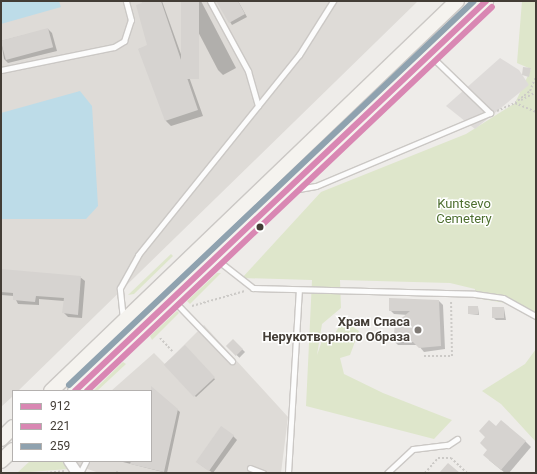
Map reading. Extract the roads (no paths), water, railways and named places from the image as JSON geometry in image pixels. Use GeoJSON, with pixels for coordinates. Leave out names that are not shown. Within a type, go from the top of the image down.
{"type":"FeatureCollection","features":[{"type":"Feature","properties":{"kind":"main road"},"geometry":{"type":"LineString","coordinates":[[52,390],[457,1]]}},
{"type":"Feature","properties":{"kind":"main road"},"geometry":{"type":"LineString","coordinates":[[77,390],[486,1]]}},
{"type":"Feature","properties":{"kind":"main road"},"geometry":{"type":"LineString","coordinates":[[1,439],[12,428]]}},
{"type":"Feature","properties":{"kind":"main road"},"geometry":{"type":"LineString","coordinates":[[1,461],[12,451]]}},
{"type":"Feature","properties":{"kind":"lane"},"geometry":{"type":"LineString","coordinates":[[1,70],[114,47],[124,41],[131,20],[126,1]]}},
{"type":"Feature","properties":{"kind":"lane"},"geometry":{"type":"LineString","coordinates":[[210,1],[248,71],[258,106]]}},
{"type":"Feature","properties":{"kind":"lane"},"geometry":{"type":"LineString","coordinates":[[123,322],[120,288],[138,255],[299,55],[333,1]]}},
{"type":"Feature","properties":{"kind":"lane"},"geometry":{"type":"LineString","coordinates":[[286,191],[316,186],[490,114],[430,54]]}},
{"type":"Feature","properties":{"kind":"lane"},"geometry":{"type":"LineString","coordinates":[[216,259],[252,288],[475,294],[503,298],[536,316]]}},
{"type":"Feature","properties":{"kind":"lane"},"geometry":{"type":"LineString","coordinates":[[288,473],[299,290]]}},
{"type":"Feature","properties":{"kind":"lane"},"geometry":{"type":"LineString","coordinates":[[172,299],[232,361]]}},
{"type":"Feature","properties":{"kind":"lane"},"geometry":{"type":"LineString","coordinates":[[387,473],[413,449],[448,445],[457,439]]}},
{"type":"Feature","properties":{"kind":"lane"},"geometry":{"type":"LineString","coordinates":[[75,469],[85,462]]}},
{"type":"Feature","properties":{"kind":"lane"},"geometry":{"type":"LineString","coordinates":[[250,468],[263,473]]}},
{"type":"Feature","properties":{"kind":"water"},"geometry":{"type":"Polygon","coordinates":[[[1,1],[59,1],[61,7],[1,24],[1,1]]]}},
{"type":"Feature","properties":{"kind":"water"},"geometry":{"type":"Polygon","coordinates":[[[80,91],[92,106],[98,206],[86,219],[1,219],[1,113],[80,91]]]}},
{"type":"Feature","properties":{"kind":"place","name":"Храм Спаса Нерукотворного Образа"},"geometry":{"type":"Point","coordinates":[418,330]}},
{"type":"Feature","properties":{"kind":"park label","name":"Kuntsevo Cemetery"},"geometry":{"type":"Point","coordinates":[464,212]}}]}
